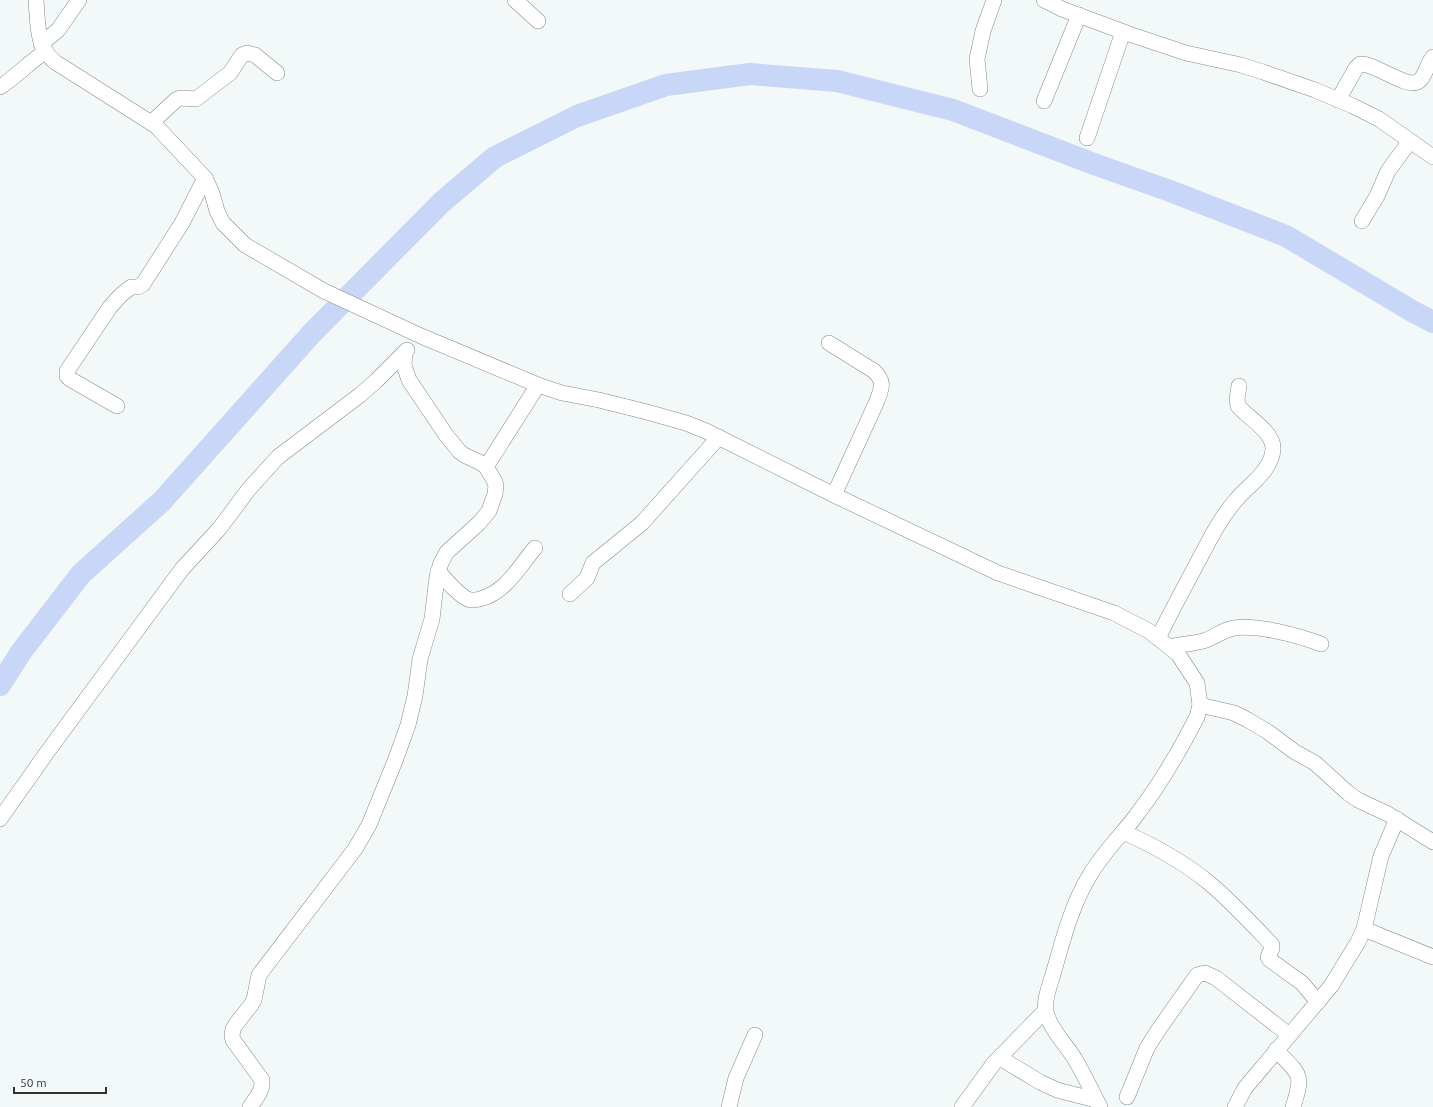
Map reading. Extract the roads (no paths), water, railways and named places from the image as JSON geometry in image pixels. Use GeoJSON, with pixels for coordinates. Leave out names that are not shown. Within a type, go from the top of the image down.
{"type":"FeatureCollection","features":[{"type":"Feature","properties":{"kind":"street"},"geometry":{"type":"LineString","coordinates":[[36,0],[39,39],[43,48],[55,62],[156,126],[205,178],[223,223],[235,236],[245,245],[324,291],[421,336],[538,385],[562,393],[598,400],[697,427],[834,495],[998,573],[1114,614],[1149,630],[1178,654],[1198,683],[1200,705],[1197,717],[1170,765],[1138,813],[1097,863],[1089,876],[1079,896],[1061,946],[1047,995],[1045,1011],[1050,1023],[1076,1060],[1098,1103]]}},
{"type":"Feature","properties":{"kind":"street"},"geometry":{"type":"LineString","coordinates":[[0,87],[12,79],[32,61],[49,38],[58,30],[79,0]]}},
{"type":"Feature","properties":{"kind":"street"},"geometry":{"type":"LineString","coordinates":[[515,0],[538,21]]}},
{"type":"Feature","properties":{"kind":"street"},"geometry":{"type":"LineString","coordinates":[[980,89],[977,60],[983,31],[994,0]]}},
{"type":"Feature","properties":{"kind":"street"},"geometry":{"type":"LineString","coordinates":[[1044,0],[1079,16],[1123,32],[1186,53],[1263,72],[1353,106],[1379,120],[1433,157]]}},
{"type":"Feature","properties":{"kind":"street"},"geometry":{"type":"LineString","coordinates":[[1044,101],[1079,16]]}},
{"type":"Feature","properties":{"kind":"street"},"geometry":{"type":"LineString","coordinates":[[1087,138],[1123,32]]}},
{"type":"Feature","properties":{"kind":"street"},"geometry":{"type":"LineString","coordinates":[[151,123],[177,99],[196,99],[230,73],[242,55],[247,53],[255,55],[277,73]]}},
{"type":"Feature","properties":{"kind":"street"},"geometry":{"type":"LineString","coordinates":[[1338,100],[1356,68],[1360,64],[1370,65],[1404,81],[1414,83],[1421,79],[1433,57]]}},
{"type":"Feature","properties":{"kind":"street"},"geometry":{"type":"LineString","coordinates":[[1362,221],[1377,196],[1388,171],[1410,141]]}},
{"type":"Feature","properties":{"kind":"street"},"geometry":{"type":"LineString","coordinates":[[117,406],[70,379],[67,376],[67,371],[110,307],[131,287],[138,287],[143,284],[182,223],[205,178]]}},
{"type":"Feature","properties":{"kind":"street"},"geometry":{"type":"LineString","coordinates":[[0,819],[48,751],[182,569],[219,529],[264,471],[278,457],[376,381],[421,336]]}},
{"type":"Feature","properties":{"kind":"street"},"geometry":{"type":"LineString","coordinates":[[829,343],[874,370],[880,376],[882,382],[877,401],[834,495]]}},
{"type":"Feature","properties":{"kind":"street"},"geometry":{"type":"LineString","coordinates":[[250,1107],[260,1094],[262,1080],[232,1040],[233,1029],[254,1000],[259,975],[355,849],[365,833],[376,810],[408,725],[415,696],[420,659],[432,619],[438,571],[447,552],[479,523],[492,505],[496,494],[496,485],[486,467],[462,453],[446,435],[409,380],[404,365],[405,352]]}},
{"type":"Feature","properties":{"kind":"street"},"geometry":{"type":"LineString","coordinates":[[486,467],[538,385]]}},
{"type":"Feature","properties":{"kind":"street"},"geometry":{"type":"LineString","coordinates":[[1158,638],[1220,522],[1236,499],[1255,481],[1271,459],[1273,450],[1272,442],[1268,434],[1238,406],[1237,399],[1239,386]]}},
{"type":"Feature","properties":{"kind":"street"},"geometry":{"type":"LineString","coordinates":[[570,594],[587,578],[593,563],[642,523],[719,437]]}},
{"type":"Feature","properties":{"kind":"street"},"geometry":{"type":"LineString","coordinates":[[438,571],[466,598],[476,600],[489,597],[500,590],[535,548]]}},
{"type":"Feature","properties":{"kind":"street"},"geometry":{"type":"LineString","coordinates":[[1170,647],[1203,641],[1224,630],[1241,627],[1292,635],[1321,644]]}},
{"type":"Feature","properties":{"kind":"street"},"geometry":{"type":"LineString","coordinates":[[1200,705],[1234,713],[1248,720],[1268,732],[1295,752],[1315,763],[1358,800],[1376,807],[1433,842]]}},
{"type":"Feature","properties":{"kind":"street"},"geometry":{"type":"LineString","coordinates":[[1235,1107],[1244,1088],[1331,986],[1364,929],[1381,856],[1397,819]]}},
{"type":"Feature","properties":{"kind":"street"},"geometry":{"type":"LineString","coordinates":[[1123,832],[1184,864],[1217,890],[1272,945],[1268,957],[1270,960],[1302,983],[1318,1002]]}},
{"type":"Feature","properties":{"kind":"street"},"geometry":{"type":"LineString","coordinates":[[1364,929],[1433,957]]}},
{"type":"Feature","properties":{"kind":"street"},"geometry":{"type":"LineString","coordinates":[[1127,1097],[1147,1048],[1197,975],[1205,973],[1216,978],[1289,1035]]}},
{"type":"Feature","properties":{"kind":"street"},"geometry":{"type":"LineString","coordinates":[[962,1107],[1000,1058],[1045,1011]]}},
{"type":"Feature","properties":{"kind":"street"},"geometry":{"type":"LineString","coordinates":[[729,1107],[736,1078],[755,1035]]}},
{"type":"Feature","properties":{"kind":"street"},"geometry":{"type":"LineString","coordinates":[[1276,1050],[1299,1076],[1300,1083],[1293,1107]]}},
{"type":"Feature","properties":{"kind":"street"},"geometry":{"type":"LineString","coordinates":[[1000,1058],[1040,1082],[1057,1090],[1098,1103]]}},
{"type":"Feature","properties":{"kind":"waterway"},"geometry":{"type":"LineString","coordinates":[[0,685],[21,652],[81,574],[162,501],[312,333],[442,202],[495,157],[577,116],[666,85],[750,74],[837,81],[953,110],[1286,236],[1433,322]]}}]}
